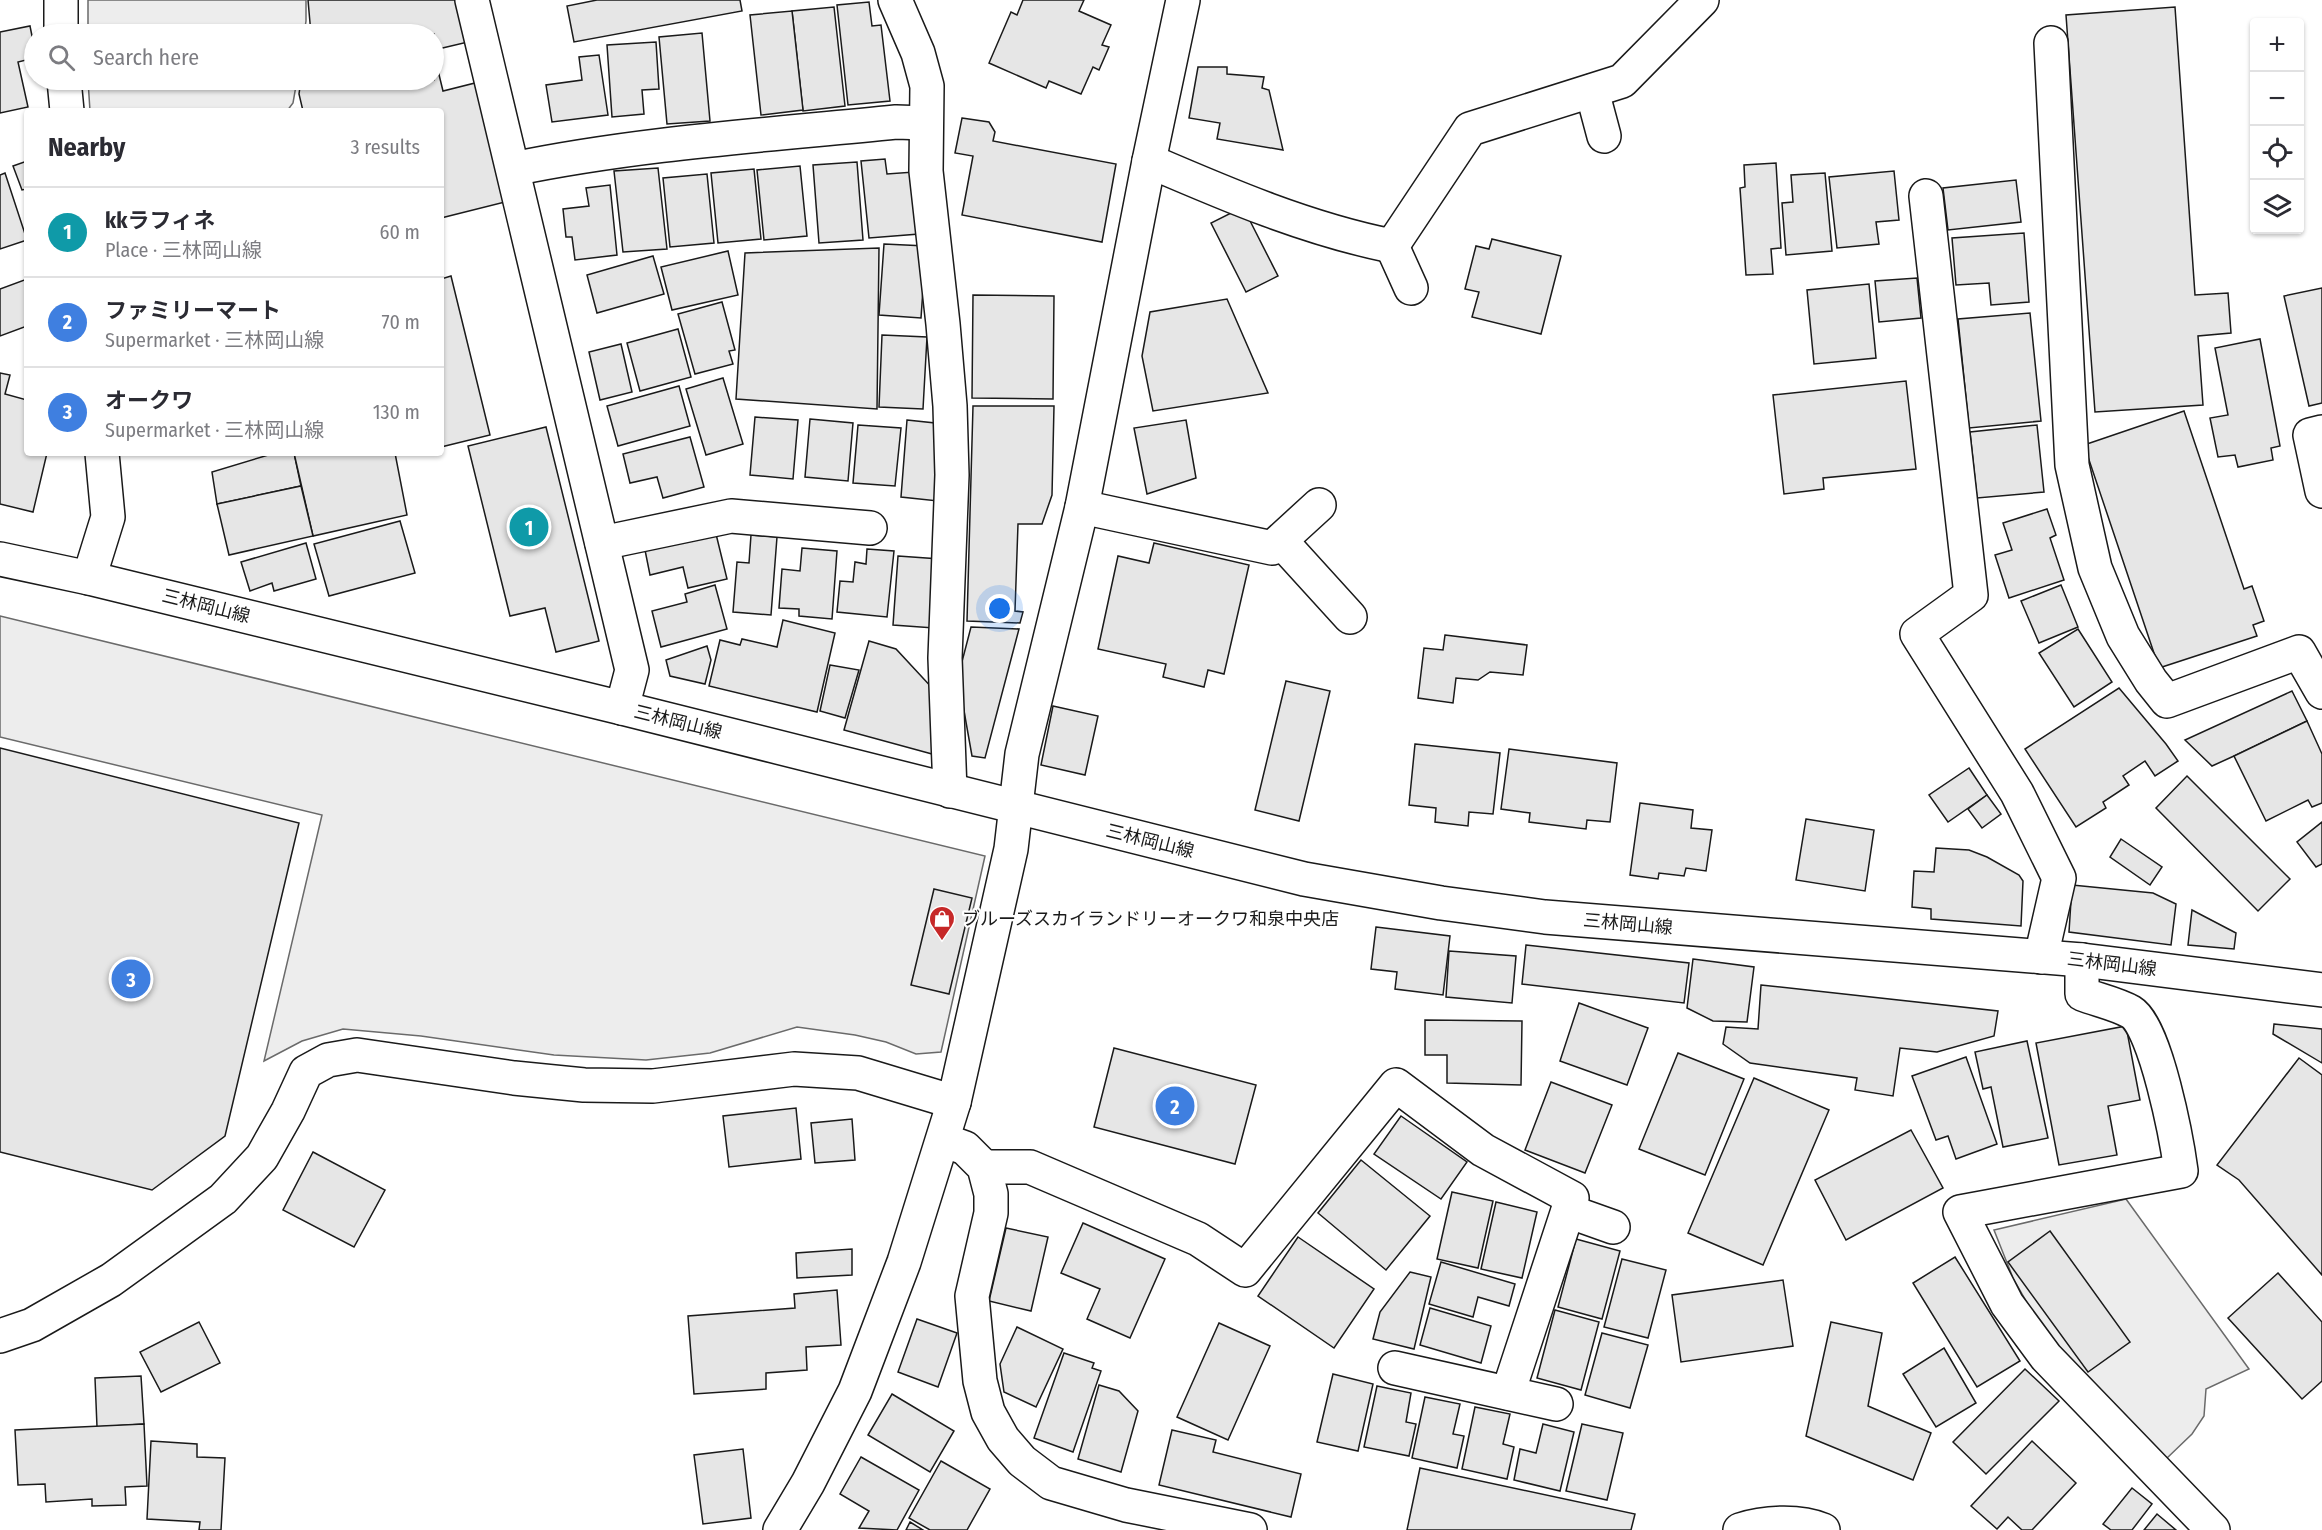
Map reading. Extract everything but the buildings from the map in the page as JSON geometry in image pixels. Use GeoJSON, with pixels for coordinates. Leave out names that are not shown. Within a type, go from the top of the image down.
{"type":"FeatureCollection","features":[{"type":"Feature","properties":{"kind":"street"},"geometry":{"type":"LineString","coordinates":[[61,0],[61,24]]}},
{"type":"Feature","properties":{"kind":"street"},"geometry":{"type":"LineString","coordinates":[[472,0],[632,670],[622,708]]}},
{"type":"Feature","properties":{"kind":"street"},"geometry":{"type":"LineString","coordinates":[[895,0],[918,53],[927,86],[928,192],[950,406],[952,475],[945,658],[950,791]]}},
{"type":"Feature","properties":{"kind":"street"},"geometry":{"type":"LineString","coordinates":[[780,1530],[808,1483],[855,1391],[904,1262],[954,1102],[1011,849],[1022,754],[1082,507],[1149,161],[1184,0]]}},
{"type":"Feature","properties":{"kind":"street"},"geometry":{"type":"LineString","coordinates":[[1392,246],[1470,129],[1622,81],[1702,0]]}},
{"type":"Feature","properties":{"kind":"street"},"geometry":{"type":"LineString","coordinates":[[2051,43],[2072,465],[2095,568],[2119,626],[2151,681],[2167,701],[2299,652],[2320,688]]}},
{"type":"Feature","properties":{"kind":"street"},"geometry":{"type":"LineString","coordinates":[[65,90],[67,108]]}},
{"type":"Feature","properties":{"kind":"street"},"geometry":{"type":"LineString","coordinates":[[1592,91],[1604,136]]}},
{"type":"Feature","properties":{"kind":"street"},"geometry":{"type":"LineString","coordinates":[[513,169],[579,155],[642,147],[896,122],[926,123]]}},
{"type":"Feature","properties":{"kind":"street"},"geometry":{"type":"LineString","coordinates":[[1149,161],[1232,197],[1346,237],[1392,246]]}},
{"type":"Feature","properties":{"kind":"street"},"geometry":{"type":"LineString","coordinates":[[1926,196],[1971,595],[1917,634],[2017,793],[2058,878],[2041,957]]}},
{"type":"Feature","properties":{"kind":"street"},"geometry":{"type":"LineString","coordinates":[[1392,246],[1411,288]]}},
{"type":"Feature","properties":{"kind":"street"},"geometry":{"type":"LineString","coordinates":[[2322,432],[2310,435],[2322,491]]}},
{"type":"Feature","properties":{"kind":"street"},"geometry":{"type":"LineString","coordinates":[[89,578],[108,517],[102,456]]}},
{"type":"Feature","properties":{"kind":"street"},"geometry":{"type":"LineString","coordinates":[[1082,507],[1272,548],[1319,505]]}},
{"type":"Feature","properties":{"kind":"street"},"geometry":{"type":"LineString","coordinates":[[602,543],[731,516],[870,528]]}},
{"type":"Feature","properties":{"kind":"street"},"geometry":{"type":"LineString","coordinates":[[1281,541],[1350,617]]}},
{"type":"Feature","properties":{"kind":"street","name":"三林岡山線"},"geometry":{"type":"LineString","coordinates":[[0,559],[89,578],[622,708],[1304,879],[1441,903],[1545,917],[2082,960],[2322,990]]}},
{"type":"Feature","properties":{"kind":"street"},"geometry":{"type":"LineString","coordinates":[[2082,960],[2082,994],[2133,1013],[2149,1038],[2173,1119],[2181,1171],[1960,1212],[2007,1304],[2046,1357],[2213,1530]]}},
{"type":"Feature","properties":{"kind":"street"},"geometry":{"type":"LineString","coordinates":[[0,1336],[32,1325],[111,1280],[223,1199],[262,1157],[288,1111],[306,1072],[328,1060],[357,1055],[514,1078],[584,1085],[653,1086],[794,1069],[858,1073],[954,1102]]}},
{"type":"Feature","properties":{"kind":"street"},"geometry":{"type":"LineString","coordinates":[[984,1167],[1030,1167],[1198,1239],[1245,1270],[1396,1085],[1484,1150],[1572,1198],[1508,1393]]}},
{"type":"Feature","properties":{"kind":"street"},"geometry":{"type":"LineString","coordinates":[[943,1140],[964,1148],[984,1167],[991,1194],[992,1213],[972,1296],[980,1381],[988,1412],[1003,1439],[1022,1461],[1051,1483],[1125,1505],[1250,1530]]}},
{"type":"Feature","properties":{"kind":"street"},"geometry":{"type":"LineString","coordinates":[[1568,1211],[1613,1227]]}},
{"type":"Feature","properties":{"kind":"street"},"geometry":{"type":"LineString","coordinates":[[1395,1368],[1556,1404]]}},
{"type":"Feature","properties":{"kind":"street"},"geometry":{"type":"LineString","coordinates":[[1740,1530],[1753,1526],[1780,1524],[1814,1526],[1823,1530]]}},
{"type":"Feature","properties":{"kind":"shaded area"},"geometry":{"type":"Polygon","coordinates":[[[88,0],[306,0],[306,24],[88,24],[88,0]]]}},
{"type":"Feature","properties":{"kind":"shaded area"},"geometry":{"type":"Polygon","coordinates":[[[89,90],[295,90],[293,103],[289,108],[90,108],[89,90]]]}},
{"type":"Feature","properties":{"kind":"shaded area"},"geometry":{"type":"Polygon","coordinates":[[[0,616],[985,856],[941,1052],[916,1054],[886,1042],[797,1027],[710,1053],[646,1060],[554,1055],[421,1036],[343,1029],[302,1041],[264,1061],[322,815],[0,737],[0,616]]]}},
{"type":"Feature","properties":{"kind":"shaded area"},"geometry":{"type":"Polygon","coordinates":[[[2126,1199],[2249,1369],[2206,1389],[2204,1416],[2192,1434],[2166,1459],[2058,1348],[2034,1315],[2013,1278],[1994,1230],[2126,1199]]]}},
{"type":"Feature","properties":{"kind":"place","name":"kkラフィネ"},"geometry":{"type":"Point","coordinates":[529,527]}},
{"type":"Feature","properties":{"kind":"place","name":"ブルーズスカイランドリーオークワ和泉中央店"},"geometry":{"type":"Point","coordinates":[942,942]}},
{"type":"Feature","properties":{"kind":"place","name":"オークワ"},"geometry":{"type":"Point","coordinates":[131,979]}},
{"type":"Feature","properties":{"kind":"place","name":"ファミリーマート"},"geometry":{"type":"Point","coordinates":[1175,1106]}}]}
